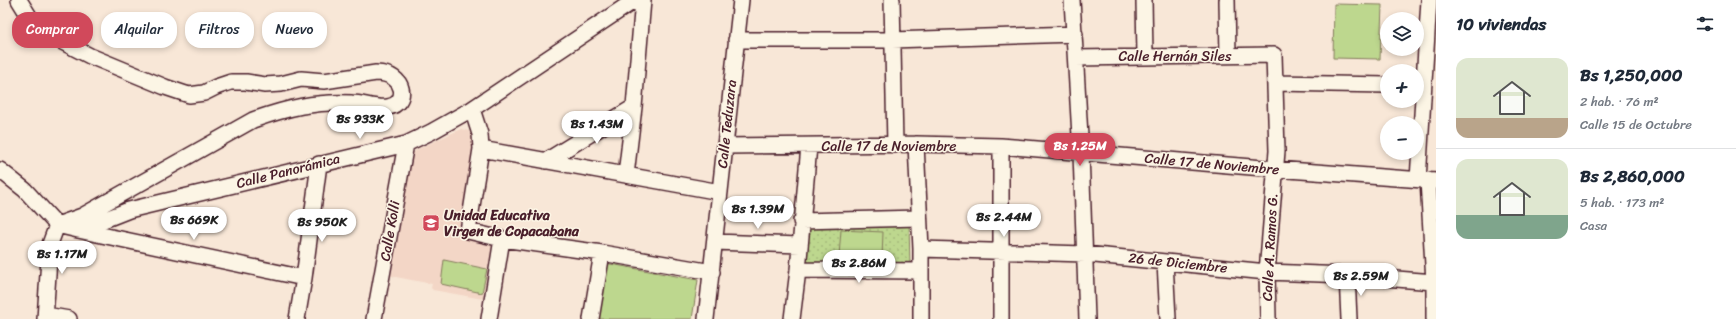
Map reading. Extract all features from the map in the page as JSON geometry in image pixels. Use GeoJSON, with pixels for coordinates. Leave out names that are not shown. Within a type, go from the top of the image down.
{"type":"FeatureCollection","features":[{"type":"Feature","properties":{"kind":"street"},"geometry":{"type":"LineString","coordinates":[[19,0],[32,21],[47,34],[90,56],[164,87],[188,95],[204,93],[231,82],[246,82],[265,85],[282,84],[301,79],[324,81],[376,73],[384,73],[392,76],[398,81],[401,88],[401,96],[396,104],[388,107],[352,103],[320,103],[284,109],[254,120],[82,216],[57,226],[50,244],[46,317],[69,319]]}},
{"type":"Feature","properties":{"kind":"street","name":"Calle Panorámica"},"geometry":{"type":"LineString","coordinates":[[78,230],[128,210],[406,144],[472,109],[635,0]]}},
{"type":"Feature","properties":{"kind":"street"},"geometry":{"type":"LineString","coordinates":[[626,175],[634,107],[643,0]]}},
{"type":"Feature","properties":{"kind":"street","name":"Calle Teduzara"},"geometry":{"type":"LineString","coordinates":[[706,319],[741,0]]}},
{"type":"Feature","properties":{"kind":"street"},"geometry":{"type":"LineString","coordinates":[[892,0],[895,145]]}},
{"type":"Feature","properties":{"kind":"street"},"geometry":{"type":"LineString","coordinates":[[1072,0],[1081,154],[1086,319]]}},
{"type":"Feature","properties":{"kind":"street"},"geometry":{"type":"LineString","coordinates":[[1144,0],[1145,56]]}},
{"type":"Feature","properties":{"kind":"street"},"geometry":{"type":"LineString","coordinates":[[1227,0],[1228,56]]}},
{"type":"Feature","properties":{"kind":"street"},"geometry":{"type":"LineString","coordinates":[[1424,75],[1431,53],[1429,0]]}},
{"type":"Feature","properties":{"kind":"street"},"geometry":{"type":"LineString","coordinates":[[736,40],[892,40],[1075,34]]}},
{"type":"Feature","properties":{"kind":"street","name":"Calle Hernán Siles"},"geometry":{"type":"LineString","coordinates":[[1076,58],[1274,55]]}},
{"type":"Feature","properties":{"kind":"street","name":"Calle A. Ramos G."},"geometry":{"type":"LineString","coordinates":[[1268,319],[1267,272],[1277,151],[1274,55]]}},
{"type":"Feature","properties":{"kind":"street"},"geometry":{"type":"LineString","coordinates":[[1275,83],[1380,85]]}},
{"type":"Feature","properties":{"kind":"street"},"geometry":{"type":"LineString","coordinates":[[546,161],[634,107]]}},
{"type":"Feature","properties":{"kind":"street"},"geometry":{"type":"LineString","coordinates":[[1423,108],[1434,282],[1434,319]]}},
{"type":"Feature","properties":{"kind":"street"},"geometry":{"type":"LineString","coordinates":[[472,109],[480,134],[481,149],[468,231],[502,239],[602,253],[712,272]]}},
{"type":"Feature","properties":{"kind":"street","name":"Calle Kolli"},"geometry":{"type":"LineString","coordinates":[[374,319],[406,144]]}},
{"type":"Feature","properties":{"kind":"street"},"geometry":{"type":"LineString","coordinates":[[916,144],[921,249],[922,319]]}},
{"type":"Feature","properties":{"kind":"street","name":"Calle 17 de Noviembre"},"geometry":{"type":"LineString","coordinates":[[725,146],[916,144],[1001,146],[1081,154],[1428,180]]}},
{"type":"Feature","properties":{"kind":"street"},"geometry":{"type":"LineString","coordinates":[[792,319],[809,146]]}},
{"type":"Feature","properties":{"kind":"street"},"geometry":{"type":"LineString","coordinates":[[1001,146],[1001,319]]}},
{"type":"Feature","properties":{"kind":"street"},"geometry":{"type":"LineString","coordinates":[[481,149],[720,192]]}},
{"type":"Feature","properties":{"kind":"street"},"geometry":{"type":"LineString","coordinates":[[297,319],[319,164]]}},
{"type":"Feature","properties":{"kind":"street"},"geometry":{"type":"LineString","coordinates":[[0,170],[25,190],[57,226],[304,278]]}},
{"type":"Feature","properties":{"kind":"street"},"geometry":{"type":"LineString","coordinates":[[802,221],[919,218]]}},
{"type":"Feature","properties":{"kind":"street"},"geometry":{"type":"LineString","coordinates":[[489,319],[502,239]]}},
{"type":"Feature","properties":{"kind":"street"},"geometry":{"type":"LineString","coordinates":[[715,242],[800,246]]}},
{"type":"Feature","properties":{"kind":"street","name":"26 de Diciembre"},"geometry":{"type":"LineString","coordinates":[[921,249],[1085,254],[1267,272],[1347,275],[1434,282]]}},
{"type":"Feature","properties":{"kind":"street"},"geometry":{"type":"LineString","coordinates":[[590,319],[602,253]]}},
{"type":"Feature","properties":{"kind":"street"},"geometry":{"type":"LineString","coordinates":[[1165,262],[1168,319]]}},
{"type":"Feature","properties":{"kind":"street"},"geometry":{"type":"LineString","coordinates":[[798,270],[921,271]]}},
{"type":"Feature","properties":{"kind":"street"},"geometry":{"type":"LineString","coordinates":[[1347,275],[1348,319]]}},
{"type":"Feature","properties":{"kind":"shaded area","name":"Unidad Educativa Virgen de Copacabana"},"geometry":{"type":"Polygon","coordinates":[[[461,129],[469,131],[475,144],[458,237],[492,246],[483,299],[433,290],[431,288],[432,284],[391,276],[412,155],[416,150],[461,129]]]}},
{"type":"Feature","properties":{"kind":"green space"},"geometry":{"type":"Polygon","coordinates":[[[1334,4],[1382,5],[1382,12],[1380,12],[1380,59],[1333,58],[1334,4]]]}},
{"type":"Feature","properties":{"kind":"green space"},"geometry":{"type":"Polygon","coordinates":[[[909,222],[910,264],[805,263],[807,227],[909,222]]]}},
{"type":"Feature","properties":{"kind":"green space"},"geometry":{"type":"Polygon","coordinates":[[[841,230],[883,232],[882,258],[839,256],[841,230]]]}},
{"type":"Feature","properties":{"kind":"green space"},"geometry":{"type":"Polygon","coordinates":[[[444,260],[487,269],[482,293],[441,284],[444,260]]]}},
{"type":"Feature","properties":{"kind":"green space"},"geometry":{"type":"Polygon","coordinates":[[[605,263],[698,280],[692,319],[596,319],[605,263]]]}},
{"type":"Feature","properties":{"kind":"place","name":"Unidad Educativa Virgen de Copacabana"},"geometry":{"type":"Point","coordinates":[431,223]}}]}
